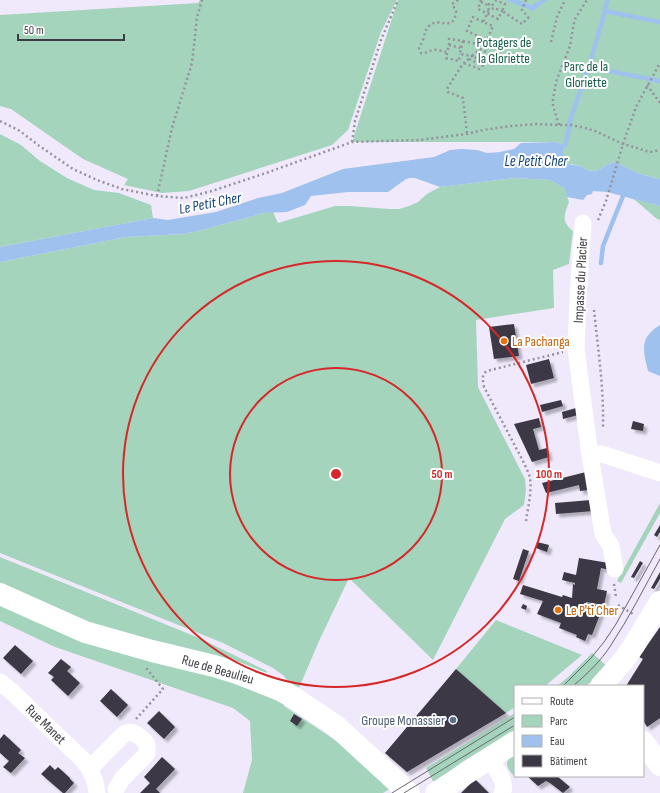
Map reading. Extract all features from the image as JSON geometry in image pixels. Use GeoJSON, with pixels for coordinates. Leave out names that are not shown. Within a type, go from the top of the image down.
{"type":"FeatureCollection","features":[{"type":"Feature","properties":{"kind":"street","name":"Impasse du Placier"},"geometry":{"type":"LineString","coordinates":[[583,223],[576,349],[596,454],[603,534],[611,546],[615,569]]}},
{"type":"Feature","properties":{"kind":"street"},"geometry":{"type":"LineString","coordinates":[[596,454],[660,473]]}},
{"type":"Feature","properties":{"kind":"street","name":"Rue de Beaulieu"},"geometry":{"type":"LineString","coordinates":[[0,594],[85,632],[152,651],[214,666],[237,673],[280,690],[304,704],[336,726],[409,793]]}},
{"type":"Feature","properties":{"kind":"street"},"geometry":{"type":"LineString","coordinates":[[602,685],[624,660],[660,602]]}},
{"type":"Feature","properties":{"kind":"street","name":"Rue Manet"},"geometry":{"type":"LineString","coordinates":[[0,682],[84,761],[96,781],[97,793]]}},
{"type":"Feature","properties":{"kind":"street"},"geometry":{"type":"LineString","coordinates":[[90,769],[124,734],[127,732],[135,733],[147,744],[147,753],[122,779],[116,789]]}},
{"type":"Feature","properties":{"kind":"street"},"geometry":{"type":"LineString","coordinates":[[436,793],[514,743]]}},
{"type":"Feature","properties":{"kind":"street"},"geometry":{"type":"LineString","coordinates":[[644,743],[660,765]]}},
{"type":"Feature","properties":{"kind":"street"},"geometry":{"type":"LineString","coordinates":[[489,758],[503,782],[504,786],[502,793]]}},
{"type":"Feature","properties":{"kind":"path"},"geometry":{"type":"LineString","coordinates":[[157,196],[172,128],[192,64],[197,17],[202,0]]}},
{"type":"Feature","properties":{"kind":"path"},"geometry":{"type":"LineString","coordinates":[[352,142],[355,121],[381,40],[398,0]]}},
{"type":"Feature","properties":{"kind":"path"},"geometry":{"type":"LineString","coordinates":[[448,52],[434,50],[423,54],[419,48],[429,26],[435,23],[451,23],[454,19],[456,11],[452,4],[458,0]]}},
{"type":"Feature","properties":{"kind":"path"},"geometry":{"type":"LineString","coordinates":[[551,42],[557,17],[565,0]]}},
{"type":"Feature","properties":{"kind":"path"},"geometry":{"type":"LineString","coordinates":[[559,125],[553,106],[556,82],[558,74],[568,54],[572,28],[575,20],[587,0]]}},
{"type":"Feature","properties":{"kind":"path"},"geometry":{"type":"LineString","coordinates":[[487,5],[493,1],[505,4],[498,19],[478,9],[481,1],[487,5],[489,10]]}},
{"type":"Feature","properties":{"kind":"path"},"geometry":{"type":"LineString","coordinates":[[493,1],[494,8]]}},
{"type":"Feature","properties":{"kind":"path"},"geometry":{"type":"LineString","coordinates":[[483,22],[489,10],[494,8],[522,24],[528,17],[522,10],[525,1]]}},
{"type":"Feature","properties":{"kind":"path"},"geometry":{"type":"LineString","coordinates":[[473,17],[483,22],[493,26],[487,40],[467,31],[473,17]]}},
{"type":"Feature","properties":{"kind":"path"},"geometry":{"type":"LineString","coordinates":[[463,41],[459,61],[446,58],[449,39],[463,41],[477,44]]}},
{"type":"Feature","properties":{"kind":"path"},"geometry":{"type":"LineString","coordinates":[[449,45],[461,48]]}},
{"type":"Feature","properties":{"kind":"path"},"geometry":{"type":"LineString","coordinates":[[464,63],[479,69],[494,56],[480,49],[464,63],[447,89],[448,92],[464,98],[466,134]]}},
{"type":"Feature","properties":{"kind":"path"},"geometry":{"type":"LineString","coordinates":[[476,52],[490,59]]}},
{"type":"Feature","properties":{"kind":"path"},"geometry":{"type":"LineString","coordinates":[[460,54],[472,56],[487,63]]}},
{"type":"Feature","properties":{"kind":"path"},"geometry":{"type":"LineString","coordinates":[[469,58],[483,66]]}},
{"type":"Feature","properties":{"kind":"path"},"geometry":{"type":"LineString","coordinates":[[606,201],[636,107],[660,63]]}},
{"type":"Feature","properties":{"kind":"path"},"geometry":{"type":"LineString","coordinates":[[648,84],[660,103]]}},
{"type":"Feature","properties":{"kind":"path"},"geometry":{"type":"LineString","coordinates":[[0,121],[20,131],[73,169],[97,180],[122,189],[157,196],[184,198],[266,173],[352,142],[418,140],[466,134],[511,126],[536,124],[572,125],[595,131],[623,144],[650,152],[660,150]]}},
{"type":"Feature","properties":{"kind":"path"},"geometry":{"type":"LineString","coordinates":[[594,303],[604,409],[596,454]]}},
{"type":"Feature","properties":{"kind":"path"},"geometry":{"type":"LineString","coordinates":[[526,521],[531,488],[528,473],[484,387],[482,378],[483,374],[487,371],[576,349]]}},
{"type":"Feature","properties":{"kind":"path"},"geometry":{"type":"LineString","coordinates":[[618,605],[637,616]]}},
{"type":"Feature","properties":{"kind":"path"},"geometry":{"type":"LineString","coordinates":[[131,732],[133,722],[163,689],[146,669]]}},
{"type":"Feature","properties":{"kind":"green space"},"geometry":{"type":"Polygon","coordinates":[[[200,0],[397,0],[381,32],[348,130],[332,145],[189,191],[162,193],[124,185],[128,179],[83,159],[11,109],[0,106],[0,15],[198,3],[200,0]]]}},
{"type":"Feature","properties":{"kind":"green space","name":"Parc de la Gloriette"},"geometry":{"type":"Polygon","coordinates":[[[398,0],[660,0],[660,179],[640,174],[615,162],[595,171],[587,170],[580,166],[570,164],[563,159],[563,151],[566,145],[555,142],[352,142],[398,0]]]}},
{"type":"Feature","properties":{"kind":"green space"},"geometry":{"type":"Polygon","coordinates":[[[0,134],[21,145],[40,161],[67,178],[94,190],[119,193],[151,205],[153,218],[0,247],[0,134]]]}},
{"type":"Feature","properties":{"kind":"green space"},"geometry":{"type":"Polygon","coordinates":[[[514,178],[550,180],[564,188],[569,202],[565,215],[565,221],[569,228],[573,231],[569,264],[553,270],[554,308],[476,320],[478,387],[525,479],[526,490],[524,505],[505,519],[433,660],[349,578],[319,641],[299,688],[292,687],[284,676],[273,668],[223,643],[0,553],[0,262],[126,237],[184,234],[262,213],[273,212],[278,223],[335,206],[399,209],[418,202],[427,194],[440,187],[514,178]]]}},
{"type":"Feature","properties":{"kind":"green space"},"geometry":{"type":"Polygon","coordinates":[[[624,196],[660,206],[660,220],[635,200],[624,196]]]}},
{"type":"Feature","properties":{"kind":"green space"},"geometry":{"type":"Polygon","coordinates":[[[660,503],[660,513],[621,583],[617,581],[660,503]]]}},
{"type":"Feature","properties":{"kind":"green space"},"geometry":{"type":"Polygon","coordinates":[[[0,557],[199,638],[267,671],[264,683],[280,690],[284,706],[335,740],[393,787],[383,793],[243,793],[252,760],[250,721],[233,708],[55,647],[0,621],[0,557]]]}},
{"type":"Feature","properties":{"kind":"green space"},"geometry":{"type":"Polygon","coordinates":[[[496,620],[582,655],[546,685],[514,685],[514,708],[506,713],[456,669],[496,620]]]}},
{"type":"Feature","properties":{"kind":"green space"},"geometry":{"type":"Polygon","coordinates":[[[592,653],[607,666],[597,678],[586,685],[558,685],[592,653]]]}},
{"type":"Feature","properties":{"kind":"green space"},"geometry":{"type":"Polygon","coordinates":[[[514,714],[514,731],[462,762],[434,783],[426,768],[514,714]]]}},
{"type":"Feature","properties":{"kind":"green space"},"geometry":{"type":"Polygon","coordinates":[[[514,756],[514,776],[507,764],[509,759],[514,756]]]}},
{"type":"Feature","properties":{"kind":"water"},"geometry":{"type":"Polygon","coordinates":[[[505,0],[518,0],[532,5],[541,0],[548,0],[533,11],[505,0]]]}},
{"type":"Feature","properties":{"kind":"water","name":"Le Petit Cher"},"geometry":{"type":"Polygon","coordinates":[[[555,142],[566,145],[563,151],[563,159],[566,162],[580,166],[587,170],[595,171],[615,162],[640,174],[660,179],[660,206],[607,192],[593,191],[592,194],[587,195],[583,200],[567,197],[564,188],[550,180],[514,178],[440,187],[415,178],[410,178],[406,179],[388,192],[348,192],[311,196],[305,205],[287,212],[262,213],[184,234],[126,237],[0,262],[0,247],[153,218],[168,220],[216,212],[258,198],[282,193],[343,169],[434,157],[450,150],[477,150],[487,153],[514,149],[521,143],[555,142]]]}},
{"type":"Feature","properties":{"kind":"water"},"geometry":{"type":"Polygon","coordinates":[[[660,325],[660,376],[648,371],[644,345],[653,330],[660,325]]]}},
{"type":"Feature","properties":{"kind":"building","name":"La Pachanga"},"geometry":{"type":"Polygon","coordinates":[[[514,324],[519,356],[494,359],[489,327],[514,324]]]}},
{"type":"Feature","properties":{"kind":"building"},"geometry":{"type":"Polygon","coordinates":[[[549,359],[554,378],[531,384],[526,365],[549,359]]]}},
{"type":"Feature","properties":{"kind":"building"},"geometry":{"type":"Polygon","coordinates":[[[561,400],[563,406],[542,412],[540,405],[561,400]]]}},
{"type":"Feature","properties":{"kind":"building"},"geometry":{"type":"Polygon","coordinates":[[[576,408],[578,415],[563,419],[562,412],[576,408]]]}},
{"type":"Feature","properties":{"kind":"building"},"geometry":{"type":"Polygon","coordinates":[[[539,418],[541,427],[533,429],[539,450],[547,448],[549,457],[532,462],[514,424],[539,418]]]}},
{"type":"Feature","properties":{"kind":"building"},"geometry":{"type":"Polygon","coordinates":[[[633,421],[644,424],[643,431],[631,429],[633,421]]]}},
{"type":"Feature","properties":{"kind":"building"},"geometry":{"type":"Polygon","coordinates":[[[586,472],[589,490],[580,491],[579,485],[546,493],[542,483],[586,472]]]}},
{"type":"Feature","properties":{"kind":"building"},"geometry":{"type":"Polygon","coordinates":[[[591,500],[594,511],[556,514],[555,503],[591,500]]]}},
{"type":"Feature","properties":{"kind":"building"},"geometry":{"type":"Polygon","coordinates":[[[660,525],[660,532],[657,537],[654,535],[660,525]]]}},
{"type":"Feature","properties":{"kind":"building"},"geometry":{"type":"Polygon","coordinates":[[[537,542],[549,545],[547,552],[536,548],[537,542]]]}},
{"type":"Feature","properties":{"kind":"building"},"geometry":{"type":"Polygon","coordinates":[[[523,549],[529,551],[519,581],[513,579],[523,549]]]}},
{"type":"Feature","properties":{"kind":"building"},"geometry":{"type":"Polygon","coordinates":[[[579,558],[609,563],[610,570],[601,568],[597,589],[607,591],[604,605],[586,602],[603,607],[592,635],[588,634],[585,641],[576,637],[577,635],[559,628],[561,623],[537,614],[543,601],[520,594],[523,585],[562,597],[563,595],[572,598],[573,584],[575,585],[575,583],[562,580],[564,572],[576,575],[579,558]]]}},
{"type":"Feature","properties":{"kind":"building"},"geometry":{"type":"Polygon","coordinates":[[[640,561],[643,563],[634,578],[631,577],[640,561]]]}},
{"type":"Feature","properties":{"kind":"building"},"geometry":{"type":"Polygon","coordinates":[[[660,572],[660,579],[654,589],[651,588],[660,572]]]}},
{"type":"Feature","properties":{"kind":"building"},"geometry":{"type":"Polygon","coordinates":[[[523,604],[527,606],[526,610],[521,608],[523,604]]]}},
{"type":"Feature","properties":{"kind":"building"},"geometry":{"type":"Polygon","coordinates":[[[660,627],[660,718],[647,727],[644,722],[644,685],[627,685],[643,659],[639,657],[660,627]]]}},
{"type":"Feature","properties":{"kind":"building"},"geometry":{"type":"Polygon","coordinates":[[[15,645],[33,661],[21,674],[3,658],[15,645]]]}},
{"type":"Feature","properties":{"kind":"building"},"geometry":{"type":"Polygon","coordinates":[[[61,659],[71,667],[67,671],[80,683],[68,696],[51,680],[54,677],[48,673],[61,659]]]}},
{"type":"Feature","properties":{"kind":"building","name":"Groupe Monassier"},"geometry":{"type":"Polygon","coordinates":[[[456,669],[506,713],[407,772],[385,753],[456,669]]]}},
{"type":"Feature","properties":{"kind":"building"},"geometry":{"type":"Polygon","coordinates":[[[111,689],[128,705],[117,717],[100,701],[111,689]]]}},
{"type":"Feature","properties":{"kind":"building"},"geometry":{"type":"Polygon","coordinates":[[[159,711],[175,727],[164,739],[147,723],[159,711]]]}},
{"type":"Feature","properties":{"kind":"building"},"geometry":{"type":"Polygon","coordinates":[[[294,714],[302,719],[297,726],[290,721],[294,714]]]}},
{"type":"Feature","properties":{"kind":"building"},"geometry":{"type":"Polygon","coordinates":[[[4,734],[21,750],[18,753],[25,758],[11,773],[3,767],[9,761],[0,753],[0,739],[4,734]]]}},
{"type":"Feature","properties":{"kind":"building"},"geometry":{"type":"Polygon","coordinates":[[[162,757],[175,769],[156,789],[160,793],[140,793],[150,783],[144,777],[162,757]]]}},
{"type":"Feature","properties":{"kind":"building"},"geometry":{"type":"Polygon","coordinates":[[[50,765],[55,770],[58,767],[74,783],[65,793],[63,793],[41,774],[50,765]]]}},
{"type":"Feature","properties":{"kind":"building"},"geometry":{"type":"Polygon","coordinates":[[[528,777],[558,777],[570,787],[563,793],[546,781],[538,786],[528,777]]]}},
{"type":"Feature","properties":{"kind":"building"},"geometry":{"type":"Polygon","coordinates":[[[475,779],[489,793],[461,793],[475,779]]]}},
{"type":"Feature","properties":{"kind":"waterway"},"geometry":{"type":"LineString","coordinates":[[565,145],[570,120],[589,67],[607,0]]}},
{"type":"Feature","properties":{"kind":"waterway"},"geometry":{"type":"LineString","coordinates":[[605,11],[660,22]]}},
{"type":"Feature","properties":{"kind":"waterway"},"geometry":{"type":"LineString","coordinates":[[589,67],[660,81]]}},
{"type":"Feature","properties":{"kind":"waterway"},"geometry":{"type":"LineString","coordinates":[[601,263],[603,246],[625,191]]}},
{"type":"Feature","properties":{"kind":"tram line"},"geometry":{"type":"LineString","coordinates":[[564,685],[591,658],[604,642],[616,624],[660,545]]}},
{"type":"Feature","properties":{"kind":"tram line"},"geometry":{"type":"LineString","coordinates":[[574,685],[594,667],[618,635],[660,559]]}},
{"type":"Feature","properties":{"kind":"tram line"},"geometry":{"type":"LineString","coordinates":[[392,793],[514,718]]}},
{"type":"Feature","properties":{"kind":"tram line"},"geometry":{"type":"LineString","coordinates":[[404,793],[514,726]]}},
{"type":"Feature","properties":{"kind":"place","name":"La Pachanga"},"geometry":{"type":"Point","coordinates":[504,341]}},
{"type":"Feature","properties":{"kind":"place","name":"Le P'ti Cher"},"geometry":{"type":"Point","coordinates":[558,610]}},
{"type":"Feature","properties":{"kind":"place","name":"Groupe Monassier"},"geometry":{"type":"Point","coordinates":[453,720]}},
{"type":"Feature","properties":{"kind":"park label","name":"Potagers de la Gloriette"},"geometry":{"type":"Point","coordinates":[504,50]}}]}
